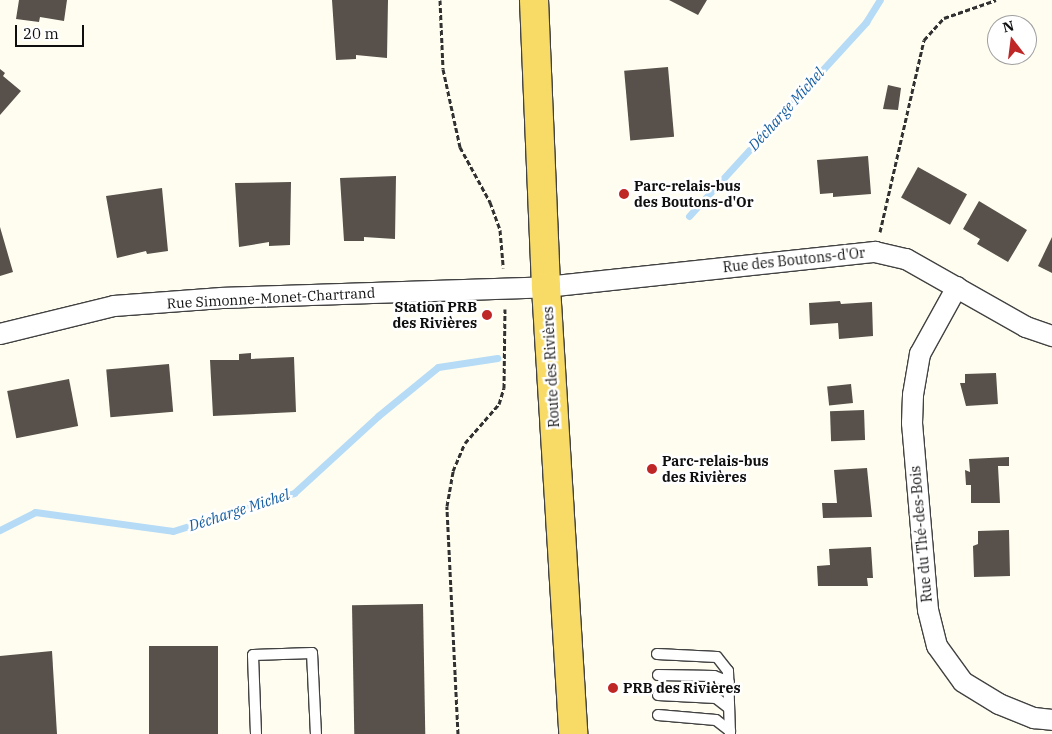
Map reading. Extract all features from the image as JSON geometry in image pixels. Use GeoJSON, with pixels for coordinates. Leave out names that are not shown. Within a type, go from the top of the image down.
{"type":"FeatureCollection","features":[{"type":"Feature","properties":{"kind":"main road","name":"Route des Rivières"},"geometry":{"type":"LineString","coordinates":[[534,0],[546,286],[573,734]]}},
{"type":"Feature","properties":{"kind":"street","name":"Rue des Boutons-d'Or"},"geometry":{"type":"LineString","coordinates":[[546,286],[875,252],[906,259],[1026,327],[1052,336]]}},
{"type":"Feature","properties":{"kind":"street","name":"Rue Simonne-Monet-Chartrand"},"geometry":{"type":"LineString","coordinates":[[0,334],[114,306],[222,298],[546,286]]}},
{"type":"Feature","properties":{"kind":"street","name":"Rue du Thé-des-Bois"},"geometry":{"type":"LineString","coordinates":[[957,287],[920,354],[913,394],[912,423],[928,610],[937,646],[963,682],[998,704],[1034,718],[1052,720]]}},
{"type":"Feature","properties":{"kind":"lane"},"geometry":{"type":"LineString","coordinates":[[256,734],[253,655],[312,653],[316,734]]}},
{"type":"Feature","properties":{"kind":"lane"},"geometry":{"type":"LineString","coordinates":[[657,654],[717,658],[728,671],[730,733]]}},
{"type":"Feature","properties":{"kind":"lane"},"geometry":{"type":"LineString","coordinates":[[658,674],[714,676],[729,682]]}},
{"type":"Feature","properties":{"kind":"lane"},"geometry":{"type":"LineString","coordinates":[[658,695],[716,698],[729,708]]}},
{"type":"Feature","properties":{"kind":"lane"},"geometry":{"type":"LineString","coordinates":[[658,715],[716,720],[730,733]]}},
{"type":"Feature","properties":{"kind":"path"},"geometry":{"type":"LineString","coordinates":[[440,0],[443,69],[460,147],[490,202],[500,230],[502,254]]}},
{"type":"Feature","properties":{"kind":"path"},"geometry":{"type":"LineString","coordinates":[[875,252],[924,40],[944,18],[996,0]]}},
{"type":"Feature","properties":{"kind":"path"},"geometry":{"type":"LineString","coordinates":[[458,734],[447,506],[453,470],[465,443],[499,404],[504,388],[506,321]]}},
{"type":"Feature","properties":{"kind":"building"},"geometry":{"type":"Polygon","coordinates":[[[19,0],[67,0],[64,21],[40,17],[39,22],[16,19],[19,0]]]}},
{"type":"Feature","properties":{"kind":"building"},"geometry":{"type":"Polygon","coordinates":[[[332,0],[388,0],[387,58],[356,55],[356,59],[336,60],[332,0]]]}},
{"type":"Feature","properties":{"kind":"building"},"geometry":{"type":"Polygon","coordinates":[[[669,0],[707,0],[698,15],[669,0]]]}},
{"type":"Feature","properties":{"kind":"building"},"geometry":{"type":"Polygon","coordinates":[[[668,67],[674,137],[630,141],[624,71],[668,67]]]}},
{"type":"Feature","properties":{"kind":"building"},"geometry":{"type":"Polygon","coordinates":[[[0,69],[5,73],[3,76],[21,91],[0,115],[0,69]]]}},
{"type":"Feature","properties":{"kind":"building"},"geometry":{"type":"Polygon","coordinates":[[[888,85],[901,88],[898,110],[883,109],[888,85]]]}},
{"type":"Feature","properties":{"kind":"building"},"geometry":{"type":"Polygon","coordinates":[[[868,156],[871,194],[833,197],[833,193],[820,194],[817,160],[868,156]]]}},
{"type":"Feature","properties":{"kind":"building"},"geometry":{"type":"Polygon","coordinates":[[[918,167],[967,194],[950,225],[901,198],[918,167]]]}},
{"type":"Feature","properties":{"kind":"building"},"geometry":{"type":"Polygon","coordinates":[[[396,176],[395,239],[364,237],[364,241],[344,241],[340,178],[396,176]]]}},
{"type":"Feature","properties":{"kind":"building"},"geometry":{"type":"Polygon","coordinates":[[[291,182],[290,245],[269,246],[269,242],[239,247],[235,183],[291,182]]]}},
{"type":"Feature","properties":{"kind":"building"},"geometry":{"type":"Polygon","coordinates":[[[162,188],[168,251],[147,254],[146,251],[117,258],[106,196],[162,188]]]}},
{"type":"Feature","properties":{"kind":"building"},"geometry":{"type":"Polygon","coordinates":[[[979,201],[1027,230],[1008,262],[977,244],[980,239],[963,229],[979,201]]]}},
{"type":"Feature","properties":{"kind":"building"},"geometry":{"type":"Polygon","coordinates":[[[0,227],[13,272],[0,276],[0,227]]]}},
{"type":"Feature","properties":{"kind":"building"},"geometry":{"type":"Polygon","coordinates":[[[1052,237],[1052,273],[1038,266],[1052,237]]]}},
{"type":"Feature","properties":{"kind":"building"},"geometry":{"type":"Polygon","coordinates":[[[840,301],[841,304],[872,302],[873,336],[839,339],[838,323],[810,325],[809,303],[840,301]]]}},
{"type":"Feature","properties":{"kind":"building"},"geometry":{"type":"Polygon","coordinates":[[[251,353],[251,359],[294,357],[296,412],[213,416],[210,360],[239,360],[239,354],[251,353]]]}},
{"type":"Feature","properties":{"kind":"building"},"geometry":{"type":"Polygon","coordinates":[[[169,364],[173,412],[110,417],[106,369],[169,364]]]}},
{"type":"Feature","properties":{"kind":"building"},"geometry":{"type":"Polygon","coordinates":[[[996,373],[998,404],[966,406],[960,383],[965,383],[965,374],[996,373]]]}},
{"type":"Feature","properties":{"kind":"building"},"geometry":{"type":"Polygon","coordinates":[[[69,379],[78,426],[16,438],[7,391],[69,379]]]}},
{"type":"Feature","properties":{"kind":"building"},"geometry":{"type":"Polygon","coordinates":[[[851,384],[853,403],[829,405],[827,387],[851,384]]]}},
{"type":"Feature","properties":{"kind":"building"},"geometry":{"type":"Polygon","coordinates":[[[864,410],[865,440],[831,441],[830,411],[864,410]]]}},
{"type":"Feature","properties":{"kind":"building"},"geometry":{"type":"Polygon","coordinates":[[[1009,457],[1009,466],[998,466],[1000,503],[971,503],[971,485],[966,485],[965,470],[970,472],[969,459],[1009,457]]]}},
{"type":"Feature","properties":{"kind":"building"},"geometry":{"type":"Polygon","coordinates":[[[867,468],[872,517],[823,518],[822,503],[837,503],[834,470],[867,468]]]}},
{"type":"Feature","properties":{"kind":"building"},"geometry":{"type":"Polygon","coordinates":[[[1009,530],[1010,576],[974,577],[973,546],[978,544],[978,531],[1009,530]]]}},
{"type":"Feature","properties":{"kind":"building"},"geometry":{"type":"Polygon","coordinates":[[[871,547],[873,578],[867,578],[868,586],[818,586],[817,566],[830,565],[829,549],[871,547]]]}},
{"type":"Feature","properties":{"kind":"building"},"geometry":{"type":"Polygon","coordinates":[[[423,604],[425,734],[354,734],[352,605],[423,604]]]}},
{"type":"Feature","properties":{"kind":"building"},"geometry":{"type":"Polygon","coordinates":[[[149,646],[218,646],[218,734],[149,734],[149,646]]]}},
{"type":"Feature","properties":{"kind":"building"},"geometry":{"type":"Polygon","coordinates":[[[52,651],[57,734],[0,734],[0,656],[52,651]]]}},
{"type":"Feature","properties":{"kind":"waterway","name":"Décharge Michel"},"geometry":{"type":"LineString","coordinates":[[689,216],[866,22],[880,0]]}},
{"type":"Feature","properties":{"kind":"waterway","name":"Décharge Michel"},"geometry":{"type":"LineString","coordinates":[[0,530],[35,512],[173,531],[294,493],[378,416],[438,367],[497,358]]}},
{"type":"Feature","properties":{"kind":"place","name":"Parc-relais-bus des Boutons-d'Or"},"geometry":{"type":"Point","coordinates":[624,194]}},
{"type":"Feature","properties":{"kind":"place","name":"Station PRB des Rivières"},"geometry":{"type":"Point","coordinates":[487,315]}},
{"type":"Feature","properties":{"kind":"place","name":"Parc-relais-bus des Rivières"},"geometry":{"type":"Point","coordinates":[652,469]}},
{"type":"Feature","properties":{"kind":"place","name":"PRB des Rivières"},"geometry":{"type":"Point","coordinates":[613,688]}}]}
